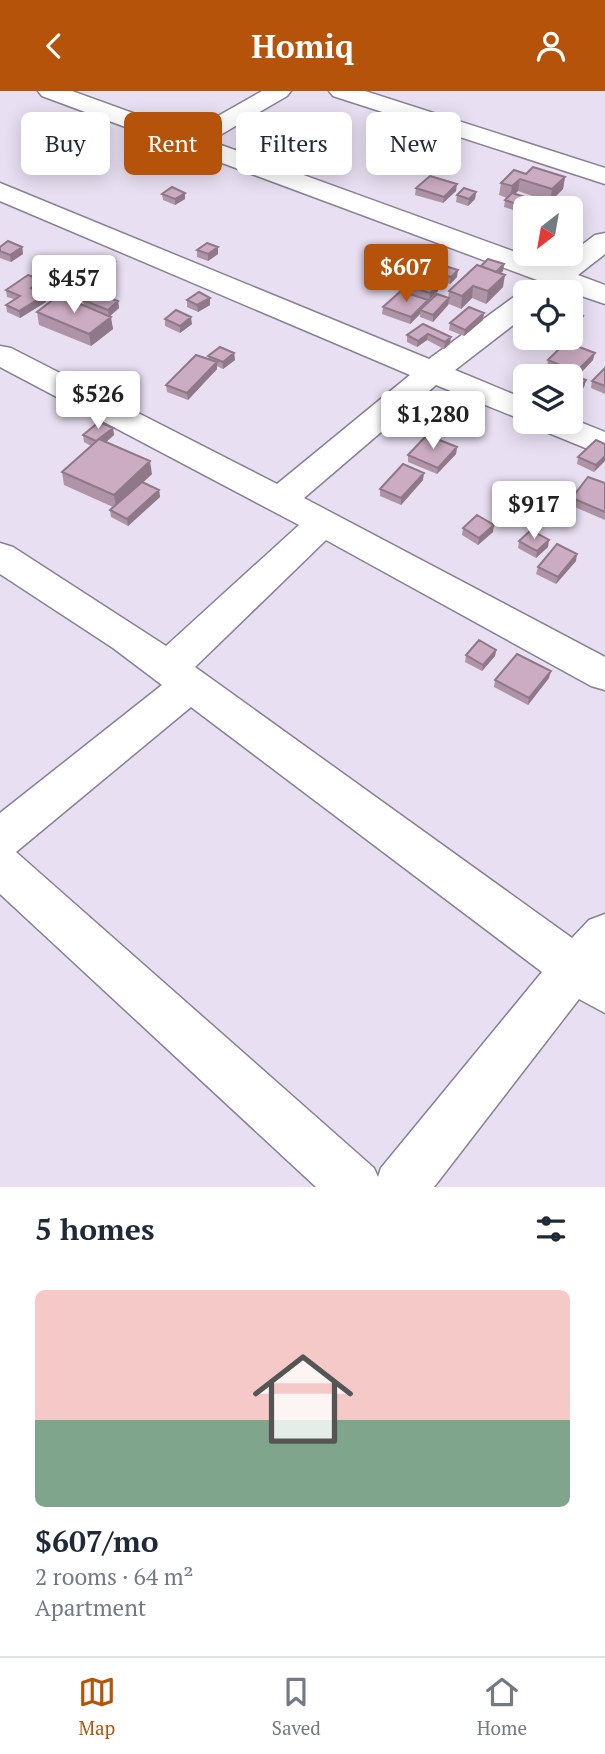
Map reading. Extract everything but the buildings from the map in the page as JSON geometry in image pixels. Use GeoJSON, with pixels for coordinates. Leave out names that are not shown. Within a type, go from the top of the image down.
{"type":"FeatureCollection","features":[{"type":"Feature","properties":{"kind":"street"},"geometry":{"type":"LineString","coordinates":[[50,91],[124,118]]}},
{"type":"Feature","properties":{"kind":"street"},"geometry":{"type":"LineString","coordinates":[[222,124],[279,91]]}},
{"type":"Feature","properties":{"kind":"street"},"geometry":{"type":"LineString","coordinates":[[341,91],[605,176]]}},
{"type":"Feature","properties":{"kind":"street"},"geometry":{"type":"LineString","coordinates":[[222,155],[535,280]]}},
{"type":"Feature","properties":{"kind":"street"},"geometry":{"type":"LineString","coordinates":[[0,191],[513,406]]}},
{"type":"Feature","properties":{"kind":"street"},"geometry":{"type":"LineString","coordinates":[[554,280],[605,241]]}},
{"type":"Feature","properties":{"kind":"street"},"geometry":{"type":"LineString","coordinates":[[583,291],[605,295]]}},
{"type":"Feature","properties":{"kind":"street"},"geometry":{"type":"LineString","coordinates":[[280,500],[434,371],[513,311]]}},
{"type":"Feature","properties":{"kind":"street"},"geometry":{"type":"LineString","coordinates":[[0,355],[280,500],[605,675]]}},
{"type":"Feature","properties":{"kind":"street"},"geometry":{"type":"LineString","coordinates":[[579,434],[605,445]]}},
{"type":"Feature","properties":{"kind":"street"},"geometry":{"type":"LineString","coordinates":[[0,839],[180,676],[323,523]]}},
{"type":"Feature","properties":{"kind":"street"},"geometry":{"type":"LineString","coordinates":[[0,556],[180,676],[595,965],[400,1187]]}},
{"type":"Feature","properties":{"kind":"street"},"geometry":{"type":"LineString","coordinates":[[0,866],[355,1187]]}}]}
